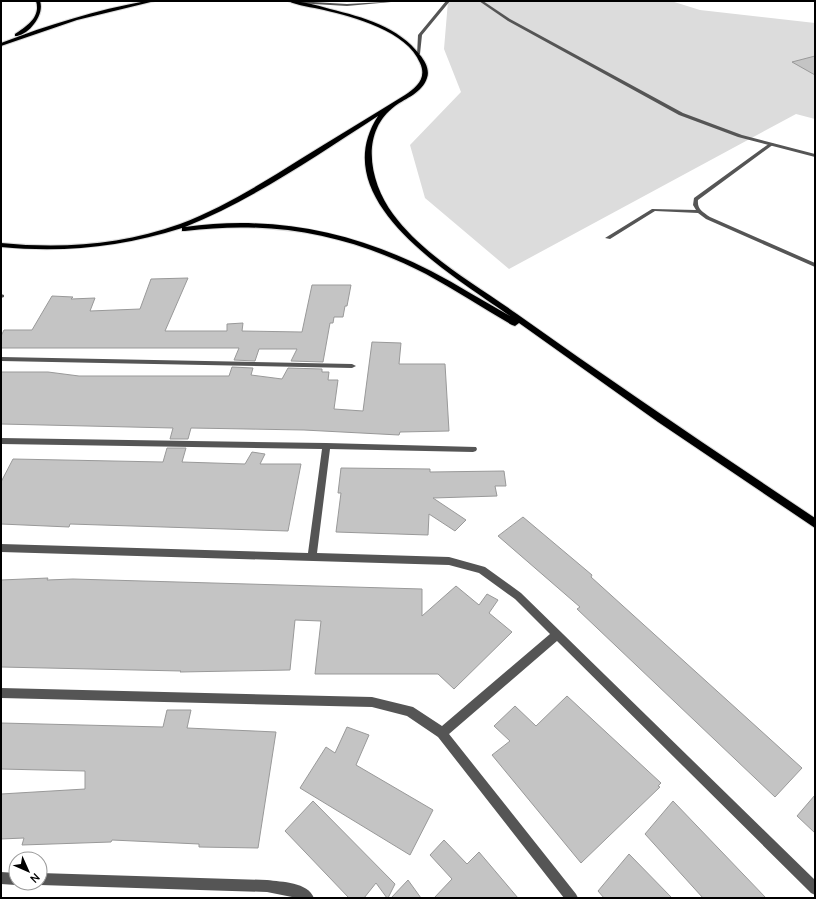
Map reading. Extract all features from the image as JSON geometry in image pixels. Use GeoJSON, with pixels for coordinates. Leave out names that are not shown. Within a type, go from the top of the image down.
{"type":"FeatureCollection","features":[{"type":"Feature","properties":{"kind":"main road"},"geometry":{"type":"LineString","coordinates":[[1,44],[22,31],[34,20],[40,9],[38,1]]}},
{"type":"Feature","properties":{"kind":"main road"},"geometry":{"type":"LineString","coordinates":[[1,44],[48,26],[89,14],[153,1]]}},
{"type":"Feature","properties":{"kind":"main road"},"geometry":{"type":"LineString","coordinates":[[152,235],[193,221],[224,207],[394,104],[413,91],[424,79],[426,72],[424,64],[418,54],[404,40],[365,20],[293,2]]}},
{"type":"Feature","properties":{"kind":"main road"},"geometry":{"type":"LineString","coordinates":[[394,104],[380,117],[374,127],[368,158],[370,176],[381,201],[401,228],[434,256],[562,350],[815,524]]}},
{"type":"Feature","properties":{"kind":"main road"},"geometry":{"type":"LineString","coordinates":[[1,245],[26,249],[89,247],[214,225],[257,224],[302,229],[352,241],[416,266],[562,350]]}},
{"type":"Feature","properties":{"kind":"street"},"geometry":{"type":"LineString","coordinates":[[293,2],[347,5],[400,1]]}},
{"type":"Feature","properties":{"kind":"street"},"geometry":{"type":"LineString","coordinates":[[418,54],[420,35],[448,1]]}},
{"type":"Feature","properties":{"kind":"street"},"geometry":{"type":"LineString","coordinates":[[481,1],[509,20],[663,106],[740,136],[815,156]]}},
{"type":"Feature","properties":{"kind":"street"},"geometry":{"type":"LineString","coordinates":[[1,359],[352,366]]}},
{"type":"Feature","properties":{"kind":"street"},"geometry":{"type":"LineString","coordinates":[[1,441],[473,449]]}},
{"type":"Feature","properties":{"kind":"street"},"geometry":{"type":"LineString","coordinates":[[312,557],[326,446]]}},
{"type":"Feature","properties":{"kind":"street"},"geometry":{"type":"LineString","coordinates":[[1,548],[449,561],[482,570],[518,596],[815,889]]}},
{"type":"Feature","properties":{"kind":"street"},"geometry":{"type":"LineString","coordinates":[[442,733],[556,635]]}},
{"type":"Feature","properties":{"kind":"street"},"geometry":{"type":"LineString","coordinates":[[1,693],[372,702],[410,711],[442,733],[572,898]]}},
{"type":"Feature","properties":{"kind":"street"},"geometry":{"type":"LineString","coordinates":[[48,879],[267,886],[298,891],[308,898]]}},
{"type":"Feature","properties":{"kind":"lane"},"geometry":{"type":"LineString","coordinates":[[772,144],[696,199],[695,205],[699,212],[708,218],[815,265]]}},
{"type":"Feature","properties":{"kind":"lane"},"geometry":{"type":"LineString","coordinates":[[608,238],[654,210],[699,212]]}},
{"type":"Feature","properties":{"kind":"shaded area"},"geometry":{"type":"Polygon","coordinates":[[[448,1],[671,1],[700,10],[815,23],[815,119],[796,114],[509,269],[425,198],[410,145],[461,92],[444,49],[448,1]]]}},
{"type":"Feature","properties":{"kind":"building"},"geometry":{"type":"Polygon","coordinates":[[[815,56],[815,75],[792,62],[815,56]]]}},
{"type":"Feature","properties":{"kind":"building"},"geometry":{"type":"Polygon","coordinates":[[[188,278],[165,331],[227,331],[227,324],[243,323],[242,331],[302,332],[312,285],[351,285],[347,306],[345,306],[343,317],[334,317],[333,323],[330,323],[323,362],[291,361],[297,349],[259,349],[255,361],[234,360],[239,348],[1,348],[1,336],[4,330],[32,330],[52,296],[73,297],[71,299],[95,298],[90,311],[140,309],[151,279],[188,278]]]}},
{"type":"Feature","properties":{"kind":"building"},"geometry":{"type":"Polygon","coordinates":[[[372,342],[401,343],[399,364],[445,364],[449,431],[400,432],[399,435],[304,430],[191,428],[188,439],[170,439],[173,428],[1,424],[1,372],[48,372],[79,376],[229,376],[232,367],[253,368],[251,375],[282,379],[288,368],[322,369],[322,372],[329,372],[328,380],[338,380],[334,409],[363,411],[372,342]]]}},
{"type":"Feature","properties":{"kind":"building"},"geometry":{"type":"Polygon","coordinates":[[[167,448],[186,448],[182,462],[245,464],[252,452],[265,454],[260,464],[301,464],[288,531],[70,524],[69,527],[1,524],[1,482],[13,459],[163,462],[167,448]]]}},
{"type":"Feature","properties":{"kind":"building"},"geometry":{"type":"Polygon","coordinates":[[[341,468],[430,469],[430,472],[504,471],[506,486],[495,486],[497,496],[433,498],[466,520],[455,531],[429,514],[428,535],[336,532],[341,493],[338,493],[341,468]]]}},
{"type":"Feature","properties":{"kind":"building"},"geometry":{"type":"Polygon","coordinates":[[[523,517],[592,575],[591,577],[802,768],[775,797],[577,609],[580,607],[498,536],[523,517]]]}},
{"type":"Feature","properties":{"kind":"building"},"geometry":{"type":"Polygon","coordinates":[[[48,578],[47,580],[73,579],[422,589],[422,616],[456,586],[479,605],[487,594],[498,600],[489,613],[512,632],[454,689],[438,674],[315,674],[321,621],[295,620],[290,670],[180,672],[181,671],[1,667],[1,580],[48,578]]]}},
{"type":"Feature","properties":{"kind":"building"},"geometry":{"type":"Polygon","coordinates":[[[567,696],[661,783],[658,786],[660,787],[581,863],[492,755],[510,741],[494,726],[515,706],[536,726],[567,696]]]}},
{"type":"Feature","properties":{"kind":"building"},"geometry":{"type":"Polygon","coordinates":[[[167,710],[191,710],[187,728],[276,732],[258,848],[199,847],[199,844],[112,840],[111,842],[22,845],[24,838],[1,839],[1,794],[85,789],[85,771],[1,769],[1,723],[163,727],[167,710]]]}},
{"type":"Feature","properties":{"kind":"building"},"geometry":{"type":"Polygon","coordinates":[[[347,727],[369,735],[356,765],[433,810],[410,855],[300,788],[326,747],[335,753],[347,727]]]}},
{"type":"Feature","properties":{"kind":"building"},"geometry":{"type":"Polygon","coordinates":[[[815,795],[815,833],[797,816],[815,795]]]}},
{"type":"Feature","properties":{"kind":"building"},"geometry":{"type":"Polygon","coordinates":[[[313,801],[395,884],[388,898],[376,883],[364,898],[349,898],[285,831],[313,801]]]}},
{"type":"Feature","properties":{"kind":"building"},"geometry":{"type":"Polygon","coordinates":[[[673,801],[766,898],[703,898],[645,834],[673,801]]]}},
{"type":"Feature","properties":{"kind":"building"},"geometry":{"type":"Polygon","coordinates":[[[444,840],[467,864],[479,852],[518,898],[434,898],[452,879],[430,855],[444,840]]]}},
{"type":"Feature","properties":{"kind":"building"},"geometry":{"type":"Polygon","coordinates":[[[629,854],[672,898],[604,898],[598,891],[629,854]]]}},
{"type":"Feature","properties":{"kind":"building"},"geometry":{"type":"Polygon","coordinates":[[[408,880],[421,898],[391,898],[408,880]]]}}]}
